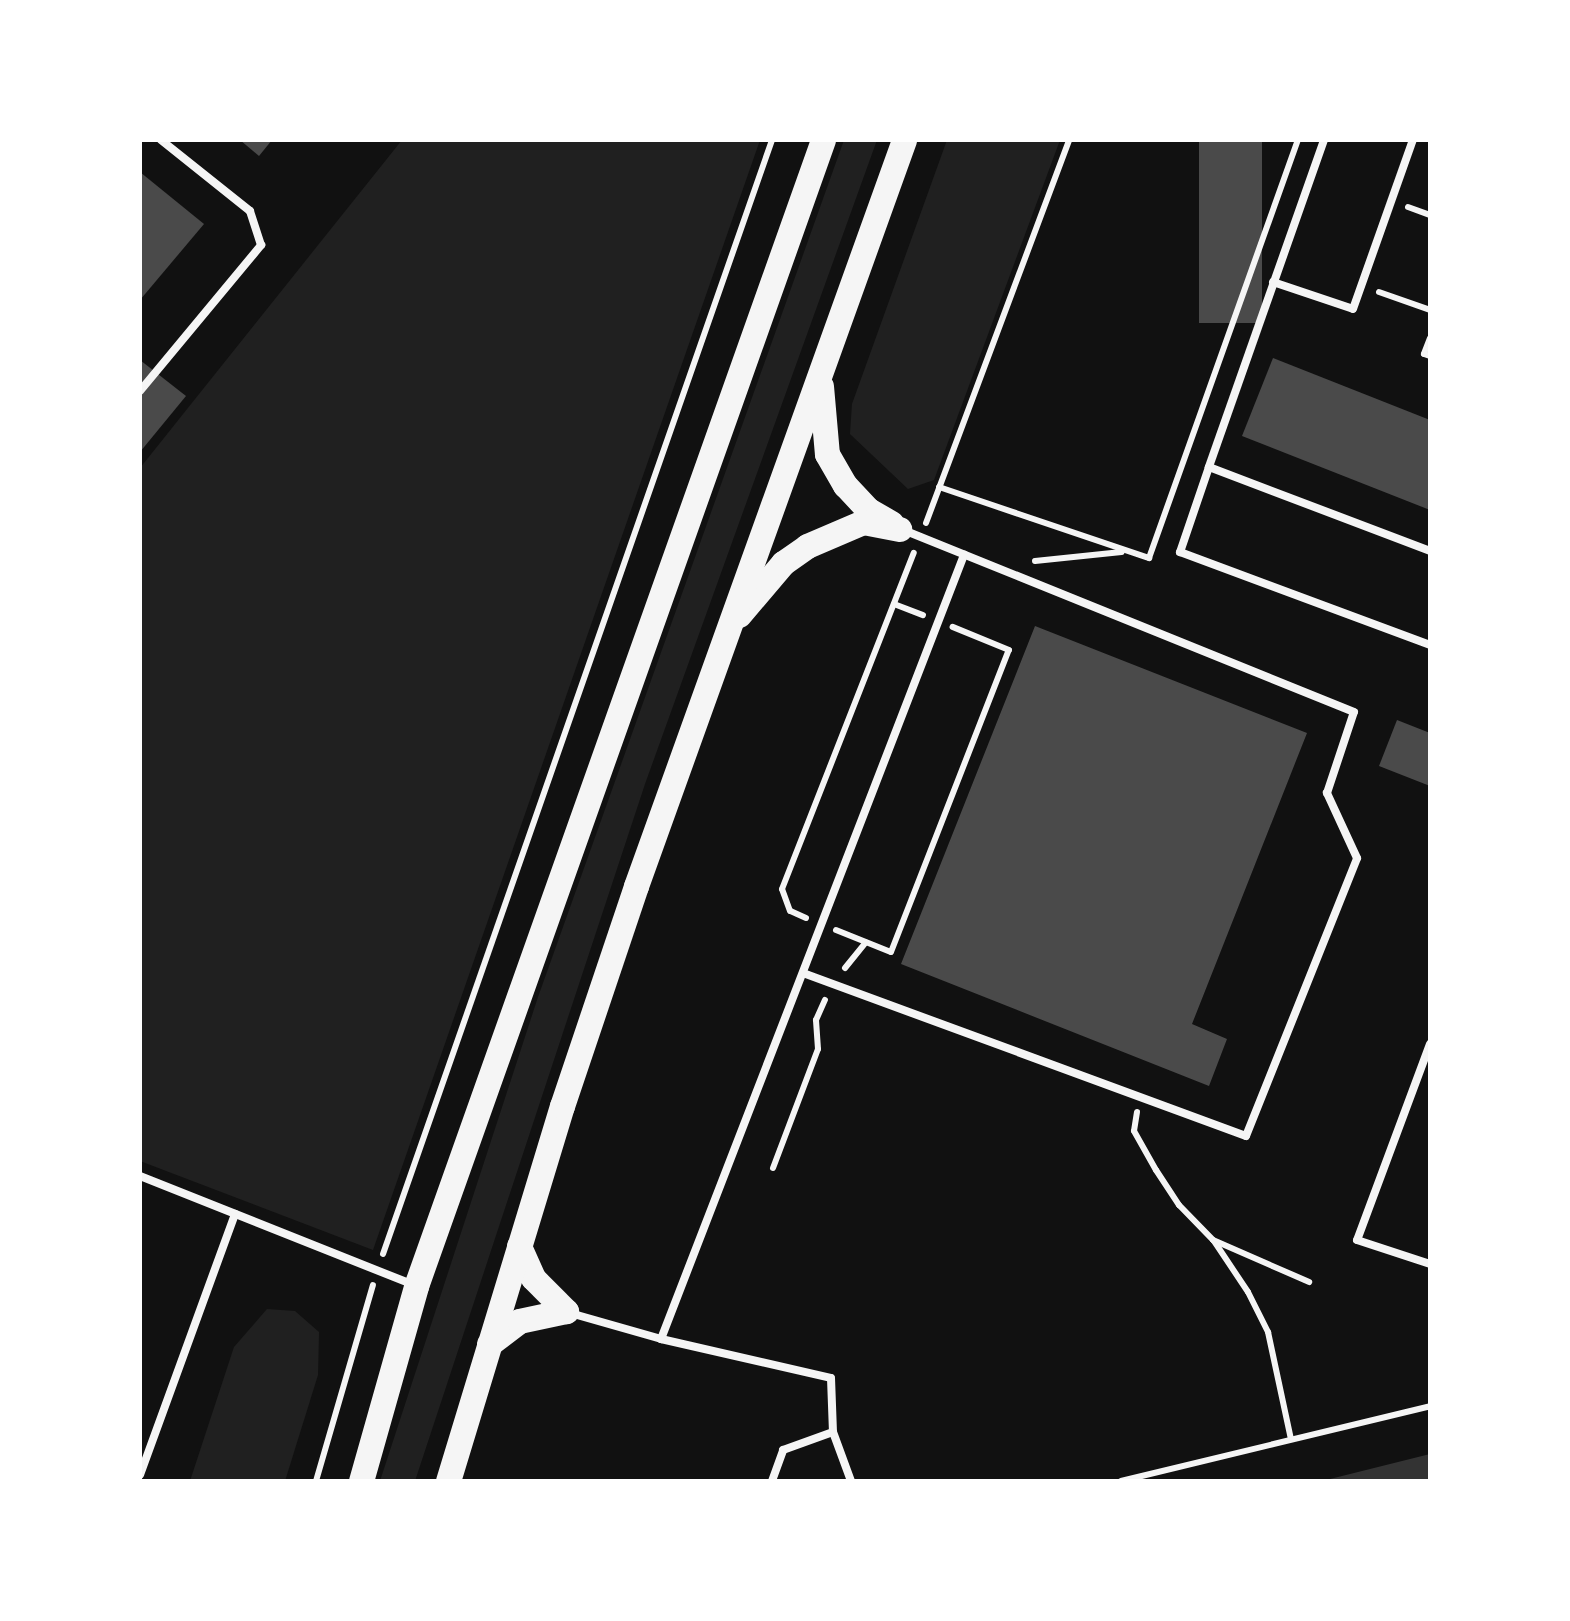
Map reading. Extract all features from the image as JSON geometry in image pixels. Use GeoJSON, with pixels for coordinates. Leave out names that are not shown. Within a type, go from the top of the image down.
{"type":"FeatureCollection","features":[{"type":"Feature","properties":{"kind":"main road"},"geometry":{"type":"LineString","coordinates":[[361,1481],[416,1286],[823,140]]}},
{"type":"Feature","properties":{"kind":"main road"},"geometry":{"type":"LineString","coordinates":[[448,1481],[519,1246],[636,886],[904,140]]}},
{"type":"Feature","properties":{"kind":"main road"},"geometry":{"type":"LineString","coordinates":[[823,362],[820,398],[828,454],[845,485],[868,509],[899,529]]}},
{"type":"Feature","properties":{"kind":"main road"},"geometry":{"type":"LineString","coordinates":[[724,637],[783,563],[807,546],[863,522],[899,529]]}},
{"type":"Feature","properties":{"kind":"main road"},"geometry":{"type":"LineString","coordinates":[[519,1246],[533,1278],[566,1311]]}},
{"type":"Feature","properties":{"kind":"main road"},"geometry":{"type":"LineString","coordinates":[[489,1344],[519,1321],[566,1311]]}},
{"type":"Feature","properties":{"kind":"lane"},"geometry":{"type":"LineString","coordinates":[[140,392],[261,246],[250,211],[161,140]]}},
{"type":"Feature","properties":{"kind":"lane"},"geometry":{"type":"LineString","coordinates":[[1324,140],[1180,552],[1430,645]]}},
{"type":"Feature","properties":{"kind":"lane"},"geometry":{"type":"LineString","coordinates":[[1273,282],[1353,308],[1414,140]]}},
{"type":"Feature","properties":{"kind":"lane"},"geometry":{"type":"LineString","coordinates":[[1209,468],[1430,551]]}},
{"type":"Feature","properties":{"kind":"lane"},"geometry":{"type":"LineString","coordinates":[[803,973],[1246,1136],[1357,858],[1327,793],[1354,712],[899,529]]}},
{"type":"Feature","properties":{"kind":"lane"},"geometry":{"type":"LineString","coordinates":[[662,1339],[964,554]]}},
{"type":"Feature","properties":{"kind":"lane"},"geometry":{"type":"LineString","coordinates":[[1430,1044],[1357,1240],[1430,1264]]}},
{"type":"Feature","properties":{"kind":"lane"},"geometry":{"type":"LineString","coordinates":[[140,1176],[416,1286]]}},
{"type":"Feature","properties":{"kind":"lane"},"geometry":{"type":"LineString","coordinates":[[140,1475],[235,1214]]}},
{"type":"Feature","properties":{"kind":"lane"},"geometry":{"type":"LineString","coordinates":[[566,1311],[662,1339],[831,1378],[834,1432],[852,1481]]}},
{"type":"Feature","properties":{"kind":"lane"},"geometry":{"type":"LineString","coordinates":[[772,1481],[783,1450],[834,1432]]}},
{"type":"Feature","properties":{"kind":"path"},"geometry":{"type":"LineString","coordinates":[[316,1481],[376,1272],[772,140]]}},
{"type":"Feature","properties":{"kind":"path"},"geometry":{"type":"LineString","coordinates":[[939,487],[1149,558],[1298,140]]}},
{"type":"Feature","properties":{"kind":"path"},"geometry":{"type":"LineString","coordinates":[[1361,285],[1430,310]]}},
{"type":"Feature","properties":{"kind":"path"},"geometry":{"type":"LineString","coordinates":[[1430,338],[1424,354],[1430,356]]}},
{"type":"Feature","properties":{"kind":"path"},"geometry":{"type":"LineString","coordinates":[[928,516],[946,524]]}},
{"type":"Feature","properties":{"kind":"path"},"geometry":{"type":"LineString","coordinates":[[1020,555],[1038,562],[1123,552]]}},
{"type":"Feature","properties":{"kind":"path"},"geometry":{"type":"LineString","coordinates":[[773,1168],[818,1049],[816,1020],[832,984],[866,942]]}},
{"type":"Feature","properties":{"kind":"path"},"geometry":{"type":"LineString","coordinates":[[1139,1096],[1134,1131],[1180,1204],[1214,1240],[1268,1332],[1291,1439]]}},
{"type":"Feature","properties":{"kind":"path"},"geometry":{"type":"LineString","coordinates":[[1214,1240],[1309,1282]]}},
{"type":"Feature","properties":{"kind":"path"},"geometry":{"type":"LineString","coordinates":[[1121,1481],[1430,1406]]}},
{"type":"Feature","properties":{"kind":"shaded area"},"geometry":{"type":"Polygon","coordinates":[[[402,140],[760,140],[373,1250],[140,1161],[140,468],[402,140]]]}},
{"type":"Feature","properties":{"kind":"shaded area"},"geometry":{"type":"Polygon","coordinates":[[[844,140],[877,140],[645,784],[415,1481],[380,1481],[538,997],[844,140]]]}},
{"type":"Feature","properties":{"kind":"shaded area"},"geometry":{"type":"Polygon","coordinates":[[[947,140],[1060,140],[934,480],[908,489],[850,434],[852,404],[947,140]]]}},
{"type":"Feature","properties":{"kind":"shaded area"},"geometry":{"type":"Polygon","coordinates":[[[267,1309],[295,1311],[319,1332],[318,1375],[285,1481],[190,1481],[234,1347],[267,1309]]]}},
{"type":"Feature","properties":{"kind":"shaded area"},"geometry":{"type":"Polygon","coordinates":[[[1430,1454],[1430,1481],[1322,1481],[1430,1454]]]}},
{"type":"Feature","properties":{"kind":"building"},"geometry":{"type":"Polygon","coordinates":[[[240,140],[272,140],[259,156],[240,140]]]}},
{"type":"Feature","properties":{"kind":"building"},"geometry":{"type":"Polygon","coordinates":[[[1199,140],[1262,140],[1262,323],[1199,323],[1199,140]]]}},
{"type":"Feature","properties":{"kind":"building"},"geometry":{"type":"Polygon","coordinates":[[[140,172],[204,224],[140,300],[140,172]]]}},
{"type":"Feature","properties":{"kind":"building"},"geometry":{"type":"Polygon","coordinates":[[[1273,358],[1430,420],[1430,510],[1242,436],[1273,358]]]}},
{"type":"Feature","properties":{"kind":"building"},"geometry":{"type":"Polygon","coordinates":[[[140,360],[186,396],[140,452],[140,360]]]}},
{"type":"Feature","properties":{"kind":"building"},"geometry":{"type":"Polygon","coordinates":[[[1035,626],[1307,733],[1192,1024],[1227,1039],[1209,1086],[901,964],[1035,626]]]}},
{"type":"Feature","properties":{"kind":"building"},"geometry":{"type":"Polygon","coordinates":[[[1397,720],[1430,733],[1430,786],[1379,766],[1397,720]]]}}]}
